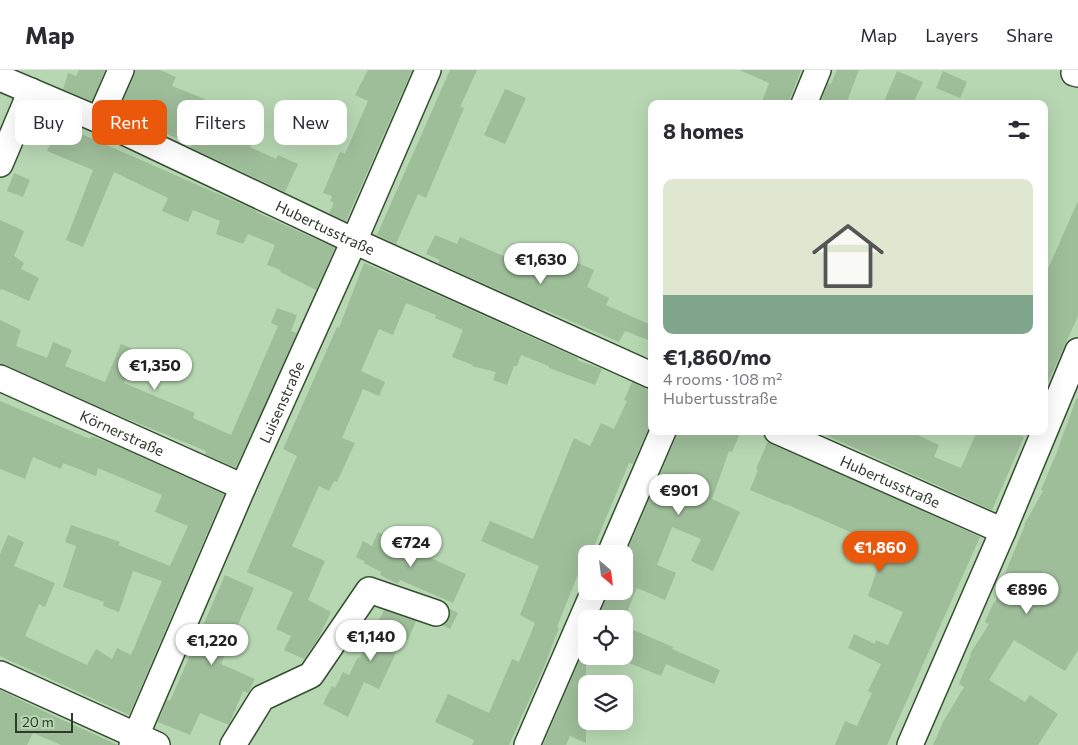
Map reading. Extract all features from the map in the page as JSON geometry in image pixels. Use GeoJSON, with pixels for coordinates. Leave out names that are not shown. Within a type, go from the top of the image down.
{"type":"FeatureCollection","features":[{"type":"Feature","properties":{"kind":"street"},"geometry":{"type":"LineString","coordinates":[[108,100],[121,70]]}},
{"type":"Feature","properties":{"kind":"street","name":"Luisenstraße"},"geometry":{"type":"LineString","coordinates":[[142,742],[243,487],[354,241],[428,70]]}},
{"type":"Feature","properties":{"kind":"street"},"geometry":{"type":"LineString","coordinates":[[806,100],[818,70]]}},
{"type":"Feature","properties":{"kind":"street","name":"Hubertusstraße"},"geometry":{"type":"LineString","coordinates":[[0,78],[92,117]]}},
{"type":"Feature","properties":{"kind":"street"},"geometry":{"type":"LineString","coordinates":[[0,164],[31,92]]}},
{"type":"Feature","properties":{"kind":"street","name":"Hubertusstraße"},"geometry":{"type":"LineString","coordinates":[[152,145],[354,241],[648,374]]}},
{"type":"Feature","properties":{"kind":"street"},"geometry":{"type":"LineString","coordinates":[[1048,428],[1075,366]]}},
{"type":"Feature","properties":{"kind":"street","name":"Körnerstraße"},"geometry":{"type":"LineString","coordinates":[[0,378],[243,487]]}},
{"type":"Feature","properties":{"kind":"street"},"geometry":{"type":"LineString","coordinates":[[614,545],[661,435]]}},
{"type":"Feature","properties":{"kind":"street","name":"Hubertusstraße"},"geometry":{"type":"LineString","coordinates":[[786,435],[1003,531]]}},
{"type":"Feature","properties":{"kind":"street"},"geometry":{"type":"LineString","coordinates":[[910,745],[1045,435]]}},
{"type":"Feature","properties":{"kind":"street"},"geometry":{"type":"LineString","coordinates":[[233,745],[262,698],[311,675],[369,590],[436,613]]}},
{"type":"Feature","properties":{"kind":"street"},"geometry":{"type":"LineString","coordinates":[[527,745],[590,600]]}},
{"type":"Feature","properties":{"kind":"street"},"geometry":{"type":"LineString","coordinates":[[0,674],[142,742]]}},
{"type":"Feature","properties":{"kind":"building"},"geometry":{"type":"Polygon","coordinates":[[[79,70],[105,70],[92,101],[63,89],[68,73],[76,76],[79,70]]]}},
{"type":"Feature","properties":{"kind":"building"},"geometry":{"type":"Polygon","coordinates":[[[135,70],[160,70],[176,77],[172,86],[205,99],[177,100],[177,139],[167,134],[167,100],[124,100],[135,70]]]}},
{"type":"Feature","properties":{"kind":"building"},"geometry":{"type":"Polygon","coordinates":[[[368,70],[412,70],[346,221],[329,213],[334,203],[330,201],[332,196],[323,193],[340,152],[345,154],[368,101],[355,95],[368,70]]]}},
{"type":"Feature","properties":{"kind":"building"},"geometry":{"type":"Polygon","coordinates":[[[450,70],[477,70],[460,107],[464,108],[426,198],[418,194],[396,244],[377,235],[450,70]]]}},
{"type":"Feature","properties":{"kind":"building"},"geometry":{"type":"Polygon","coordinates":[[[739,70],[801,70],[790,100],[763,100],[769,83],[739,70]]]}},
{"type":"Feature","properties":{"kind":"building"},"geometry":{"type":"Polygon","coordinates":[[[837,70],[859,70],[848,100],[822,100],[828,83],[831,84],[837,70]]]}},
{"type":"Feature","properties":{"kind":"building"},"geometry":{"type":"Polygon","coordinates":[[[897,71],[923,82],[915,100],[885,100],[897,71]]]}},
{"type":"Feature","properties":{"kind":"building"},"geometry":{"type":"Polygon","coordinates":[[[943,71],[967,82],[960,98],[936,88],[943,71]]]}},
{"type":"Feature","properties":{"kind":"building"},"geometry":{"type":"Polygon","coordinates":[[[505,89],[526,98],[505,144],[484,135],[505,89]]]}},
{"type":"Feature","properties":{"kind":"building"},"geometry":{"type":"Polygon","coordinates":[[[82,134],[92,139],[92,145],[106,145],[246,206],[335,248],[316,290],[280,272],[281,270],[267,265],[275,245],[248,234],[243,244],[216,234],[220,221],[193,210],[188,222],[162,211],[168,198],[114,172],[83,247],[66,240],[93,170],[47,151],[50,145],[82,145],[82,134]]]}},
{"type":"Feature","properties":{"kind":"building"},"geometry":{"type":"Polygon","coordinates":[[[192,145],[251,145],[250,147],[276,159],[278,155],[298,164],[285,192],[190,147],[192,145]]]}},
{"type":"Feature","properties":{"kind":"building"},"geometry":{"type":"Polygon","coordinates":[[[14,173],[30,180],[23,197],[7,191],[14,173]]]}},
{"type":"Feature","properties":{"kind":"building"},"geometry":{"type":"Polygon","coordinates":[[[1078,201],[1078,316],[1048,382],[1048,269],[1078,201]]]}},
{"type":"Feature","properties":{"kind":"building"},"geometry":{"type":"Polygon","coordinates":[[[0,220],[24,231],[14,256],[24,263],[21,269],[39,278],[29,301],[2,289],[0,290],[0,220]]]}},
{"type":"Feature","properties":{"kind":"building"},"geometry":{"type":"Polygon","coordinates":[[[435,235],[457,244],[460,237],[508,258],[509,255],[527,262],[536,243],[594,270],[587,287],[609,298],[606,305],[648,324],[648,340],[625,331],[619,342],[438,263],[440,260],[426,254],[435,235]]]}},
{"type":"Feature","properties":{"kind":"building"},"geometry":{"type":"Polygon","coordinates":[[[364,263],[578,358],[577,360],[602,369],[595,385],[549,368],[549,366],[521,355],[517,366],[514,366],[507,385],[493,380],[496,372],[472,366],[452,357],[463,330],[435,318],[436,315],[406,303],[393,335],[379,329],[361,371],[385,382],[379,396],[363,389],[342,438],[355,443],[337,482],[334,481],[329,491],[319,486],[292,546],[325,561],[308,600],[331,612],[319,637],[304,659],[284,650],[291,636],[276,629],[293,592],[247,572],[297,456],[283,449],[337,327],[339,328],[364,263]]]}},
{"type":"Feature","properties":{"kind":"building"},"geometry":{"type":"Polygon","coordinates":[[[277,308],[297,315],[291,331],[297,333],[236,468],[205,454],[206,451],[0,364],[0,320],[21,330],[16,346],[47,358],[53,342],[72,350],[65,366],[105,382],[121,344],[138,351],[124,383],[195,413],[193,418],[231,435],[278,326],[271,323],[277,308]]]}},
{"type":"Feature","properties":{"kind":"building"},"geometry":{"type":"Polygon","coordinates":[[[632,382],[648,388],[648,430],[633,464],[629,463],[595,545],[578,545],[578,574],[557,627],[559,628],[544,667],[509,745],[472,745],[474,740],[435,722],[448,694],[489,713],[512,659],[519,662],[535,623],[520,615],[539,566],[481,541],[490,521],[533,539],[574,438],[590,446],[601,423],[614,429],[627,401],[624,400],[632,382]]]}},
{"type":"Feature","properties":{"kind":"building"},"geometry":{"type":"Polygon","coordinates":[[[1076,399],[1078,399],[1078,650],[1065,671],[1014,640],[989,680],[1025,702],[1030,695],[1058,714],[1038,745],[933,745],[943,722],[964,687],[959,684],[970,654],[989,624],[985,622],[995,603],[1024,525],[1043,491],[1041,490],[1076,399]]]}},
{"type":"Feature","properties":{"kind":"building"},"geometry":{"type":"Polygon","coordinates":[[[0,401],[90,439],[91,436],[115,445],[224,494],[129,715],[0,656],[0,554],[8,535],[24,542],[14,566],[55,583],[45,607],[39,604],[25,636],[87,665],[96,649],[112,659],[117,648],[131,655],[162,581],[133,571],[119,612],[103,606],[104,602],[63,587],[76,546],[65,542],[71,525],[120,542],[118,545],[170,566],[188,526],[155,512],[162,495],[98,468],[96,476],[63,463],[61,469],[33,457],[25,479],[0,469],[0,401]]]}},
{"type":"Feature","properties":{"kind":"building"},"geometry":{"type":"Polygon","coordinates":[[[676,435],[739,435],[732,452],[729,451],[712,499],[740,512],[713,571],[691,561],[701,539],[672,527],[657,565],[676,573],[665,600],[637,588],[633,598],[633,545],[630,545],[676,435]]]}},
{"type":"Feature","properties":{"kind":"building"},"geometry":{"type":"Polygon","coordinates":[[[826,435],[918,435],[939,445],[934,457],[961,468],[975,435],[1020,435],[1024,437],[992,510],[826,435]]]}},
{"type":"Feature","properties":{"kind":"building"},"geometry":{"type":"Polygon","coordinates":[[[768,441],[980,537],[887,745],[835,745],[845,721],[857,726],[872,693],[868,691],[881,664],[848,648],[854,634],[875,644],[876,640],[888,645],[903,612],[868,596],[878,567],[876,566],[878,561],[865,556],[871,541],[750,490],[758,470],[756,469],[768,441]]]}},
{"type":"Feature","properties":{"kind":"building"},"geometry":{"type":"Polygon","coordinates":[[[378,532],[396,540],[395,542],[466,574],[453,603],[400,580],[398,584],[380,575],[381,572],[356,557],[363,541],[372,546],[378,532]]]}},
{"type":"Feature","properties":{"kind":"building"},"geometry":{"type":"Polygon","coordinates":[[[225,575],[254,588],[221,664],[255,679],[248,693],[243,691],[229,725],[200,713],[190,735],[158,722],[167,700],[170,701],[225,575]]]}},
{"type":"Feature","properties":{"kind":"building"},"geometry":{"type":"Polygon","coordinates":[[[605,600],[632,600],[628,610],[601,610],[605,600]]]}},
{"type":"Feature","properties":{"kind":"building"},"geometry":{"type":"Polygon","coordinates":[[[450,609],[458,613],[450,629],[442,625],[449,618],[450,609]]]}},
{"type":"Feature","properties":{"kind":"building"},"geometry":{"type":"Polygon","coordinates":[[[384,610],[416,621],[408,640],[403,638],[379,689],[364,682],[348,717],[323,704],[332,686],[335,688],[343,672],[349,675],[358,657],[360,658],[384,610]]]}},
{"type":"Feature","properties":{"kind":"building"},"geometry":{"type":"Polygon","coordinates":[[[633,630],[720,670],[714,684],[666,664],[661,676],[633,665],[633,630]]]}},
{"type":"Feature","properties":{"kind":"building"},"geometry":{"type":"Polygon","coordinates":[[[578,664],[586,665],[586,675],[578,675],[578,730],[586,730],[586,743],[570,736],[566,745],[543,745],[578,664]]]}},
{"type":"Feature","properties":{"kind":"building"},"geometry":{"type":"Polygon","coordinates":[[[0,690],[118,745],[61,745],[33,733],[27,745],[0,745],[0,690]]]}}]}
